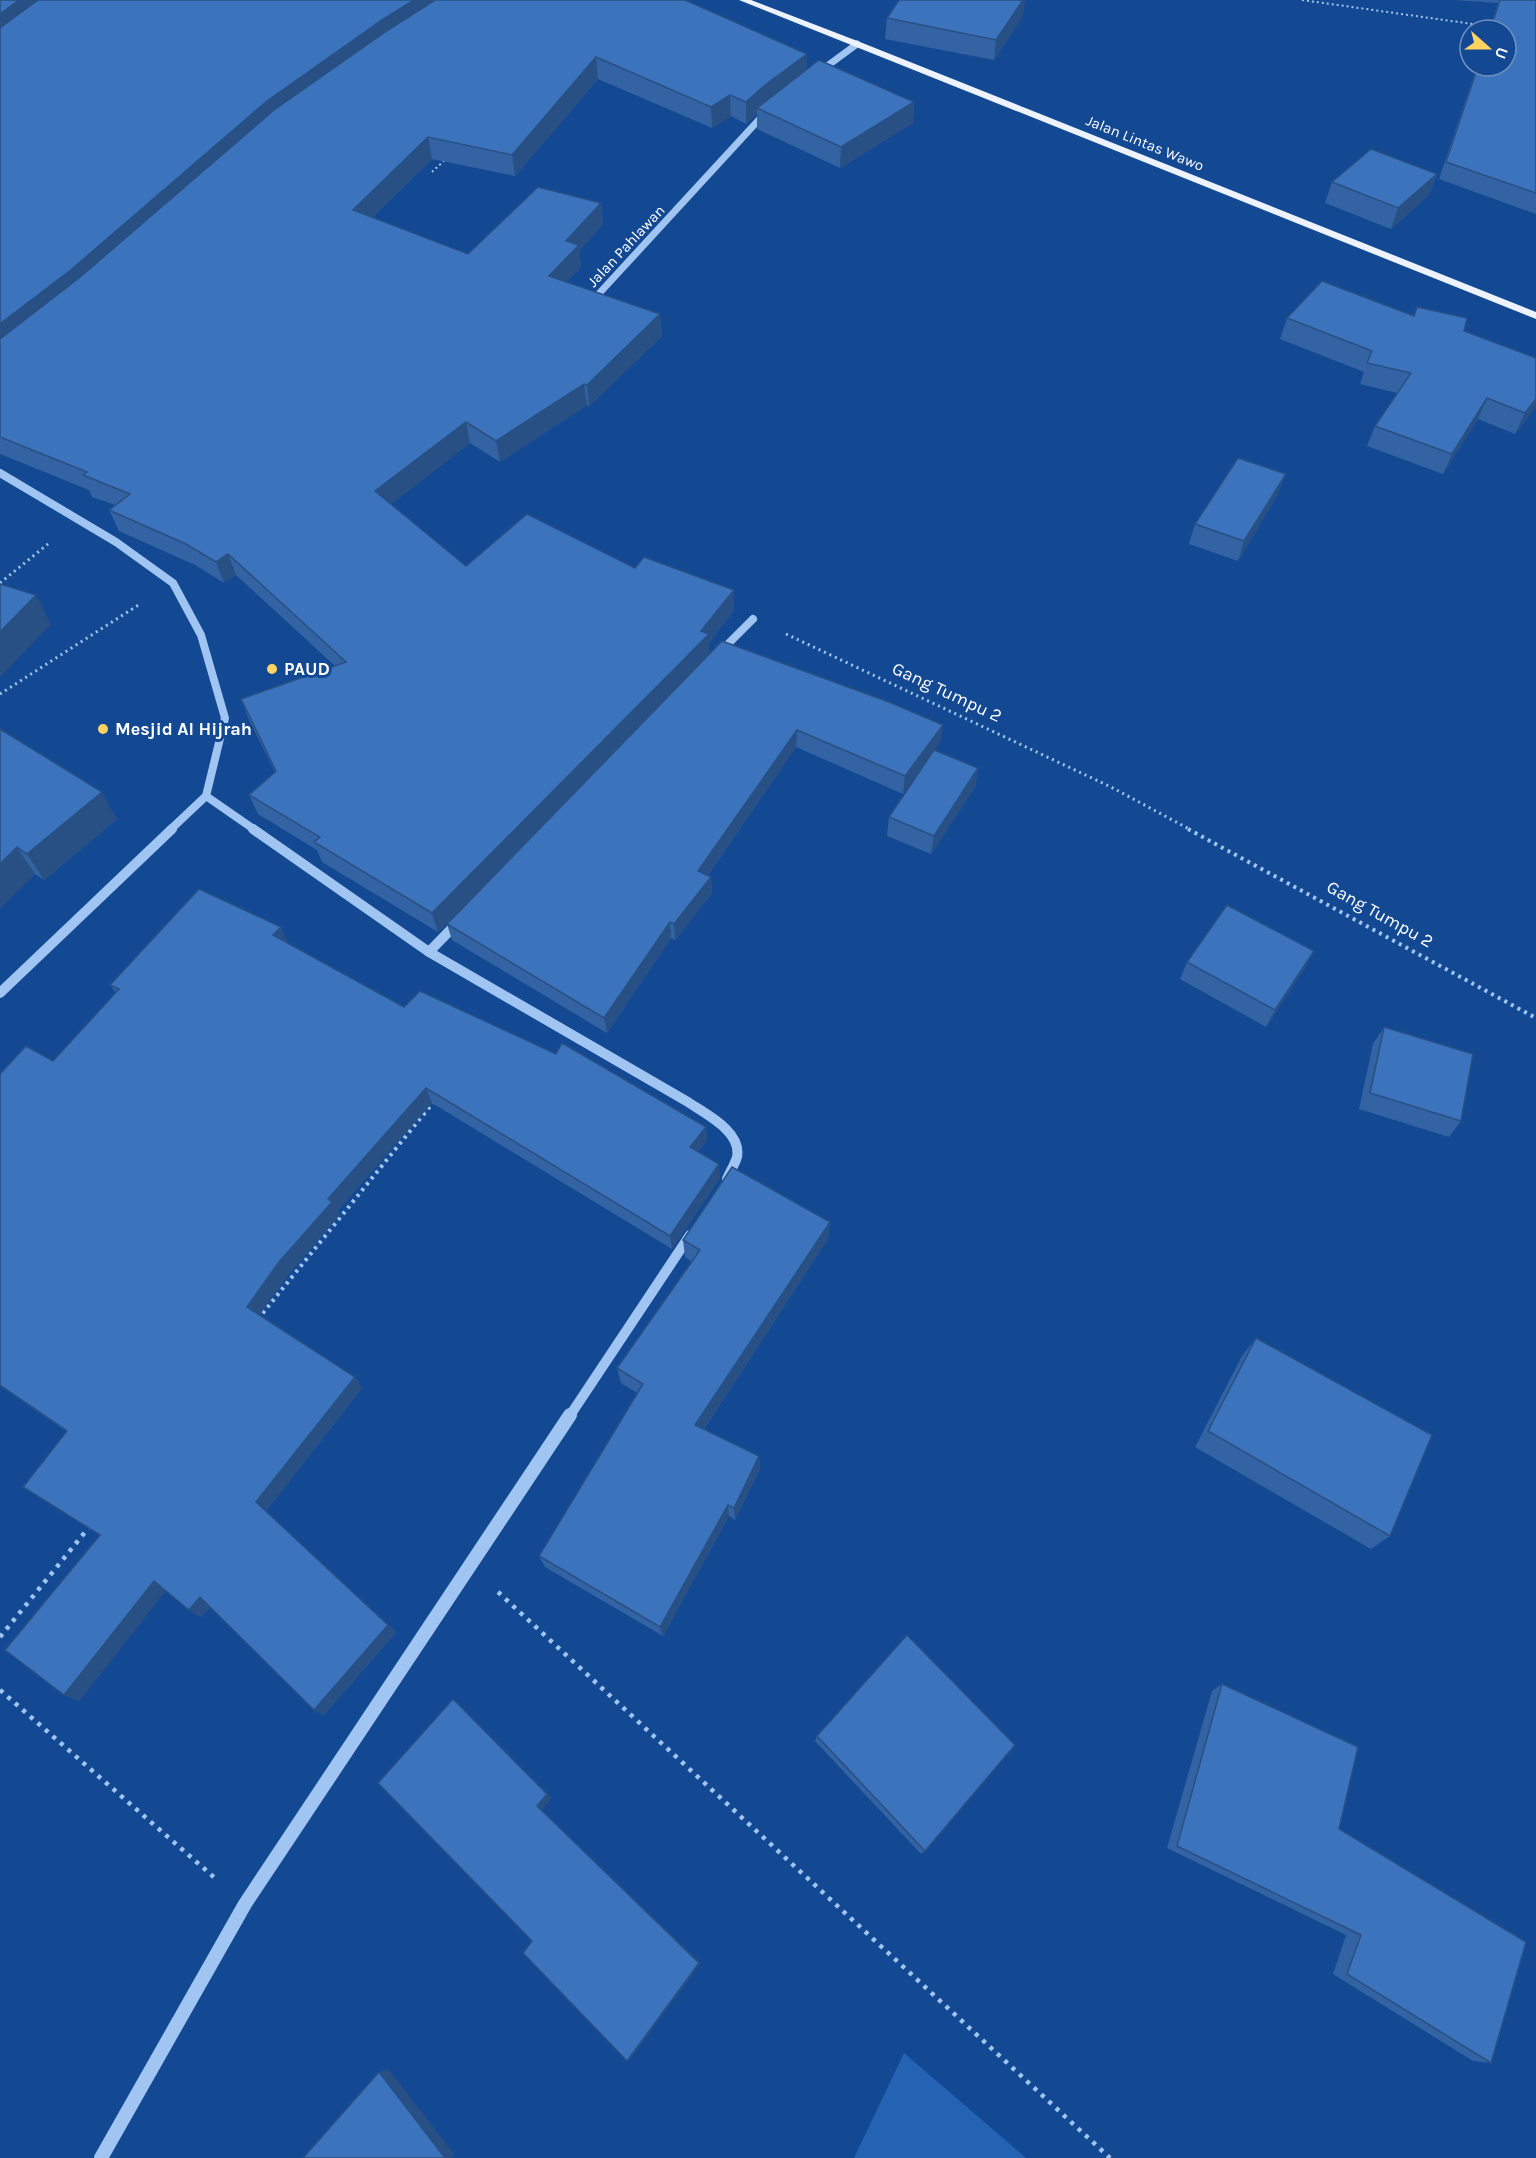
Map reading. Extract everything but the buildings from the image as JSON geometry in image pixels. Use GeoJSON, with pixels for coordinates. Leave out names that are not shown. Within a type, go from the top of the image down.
{"type":"FeatureCollection","features":[{"type":"Feature","properties":{"kind":"main road","name":"Jalan Lintas Wawo"},"geometry":{"type":"LineString","coordinates":[[743,0],[1536,316]]}},
{"type":"Feature","properties":{"kind":"street"},"geometry":{"type":"LineString","coordinates":[[813,77],[857,44]]}},
{"type":"Feature","properties":{"kind":"street","name":"Jalan Pahlawan"},"geometry":{"type":"LineString","coordinates":[[594,299],[658,231],[733,144],[777,104]]}},
{"type":"Feature","properties":{"kind":"street"},"geometry":{"type":"LineString","coordinates":[[0,473],[116,542],[173,583],[201,635],[225,718],[206,796],[0,993]]}},
{"type":"Feature","properties":{"kind":"street"},"geometry":{"type":"LineString","coordinates":[[711,662],[753,619]]}},
{"type":"Feature","properties":{"kind":"street"},"geometry":{"type":"LineString","coordinates":[[206,796],[429,952],[688,1102],[728,1131],[737,1143],[737,1157],[731,1174],[717,1193]]}},
{"type":"Feature","properties":{"kind":"street"},"geometry":{"type":"LineString","coordinates":[[429,952],[462,918]]}},
{"type":"Feature","properties":{"kind":"street"},"geometry":{"type":"LineString","coordinates":[[101,2158],[244,1904],[698,1223]]}},
{"type":"Feature","properties":{"kind":"path"},"geometry":{"type":"LineString","coordinates":[[1302,0],[1458,23]]}},
{"type":"Feature","properties":{"kind":"path"},"geometry":{"type":"LineString","coordinates":[[432,172],[449,157]]}},
{"type":"Feature","properties":{"kind":"path"},"geometry":{"type":"LineString","coordinates":[[0,583],[76,520]]}},
{"type":"Feature","properties":{"kind":"path"},"geometry":{"type":"LineString","coordinates":[[0,694],[173,583]]}},
{"type":"Feature","properties":{"kind":"path","name":"Gang Tumpu 2"},"geometry":{"type":"LineString","coordinates":[[753,619],[1111,787],[1536,1018]]}},
{"type":"Feature","properties":{"kind":"path"},"geometry":{"type":"LineString","coordinates":[[254,1325],[440,1095]]}},
{"type":"Feature","properties":{"kind":"path"},"geometry":{"type":"LineString","coordinates":[[0,1637],[97,1518]]}},
{"type":"Feature","properties":{"kind":"path"},"geometry":{"type":"LineString","coordinates":[[469,1565],[1110,2158]]}},
{"type":"Feature","properties":{"kind":"path"},"geometry":{"type":"LineString","coordinates":[[0,1690],[244,1904]]}},
{"type":"Feature","properties":{"kind":"shaded area"},"geometry":{"type":"Polygon","coordinates":[[[904,2053],[1026,2158],[854,2158],[904,2053]]]}},
{"type":"Feature","properties":{"kind":"place","name":"PAUD"},"geometry":{"type":"Point","coordinates":[272,669]}},
{"type":"Feature","properties":{"kind":"place","name":"Mesjid Al Hijrah"},"geometry":{"type":"Point","coordinates":[103,729]}}]}
